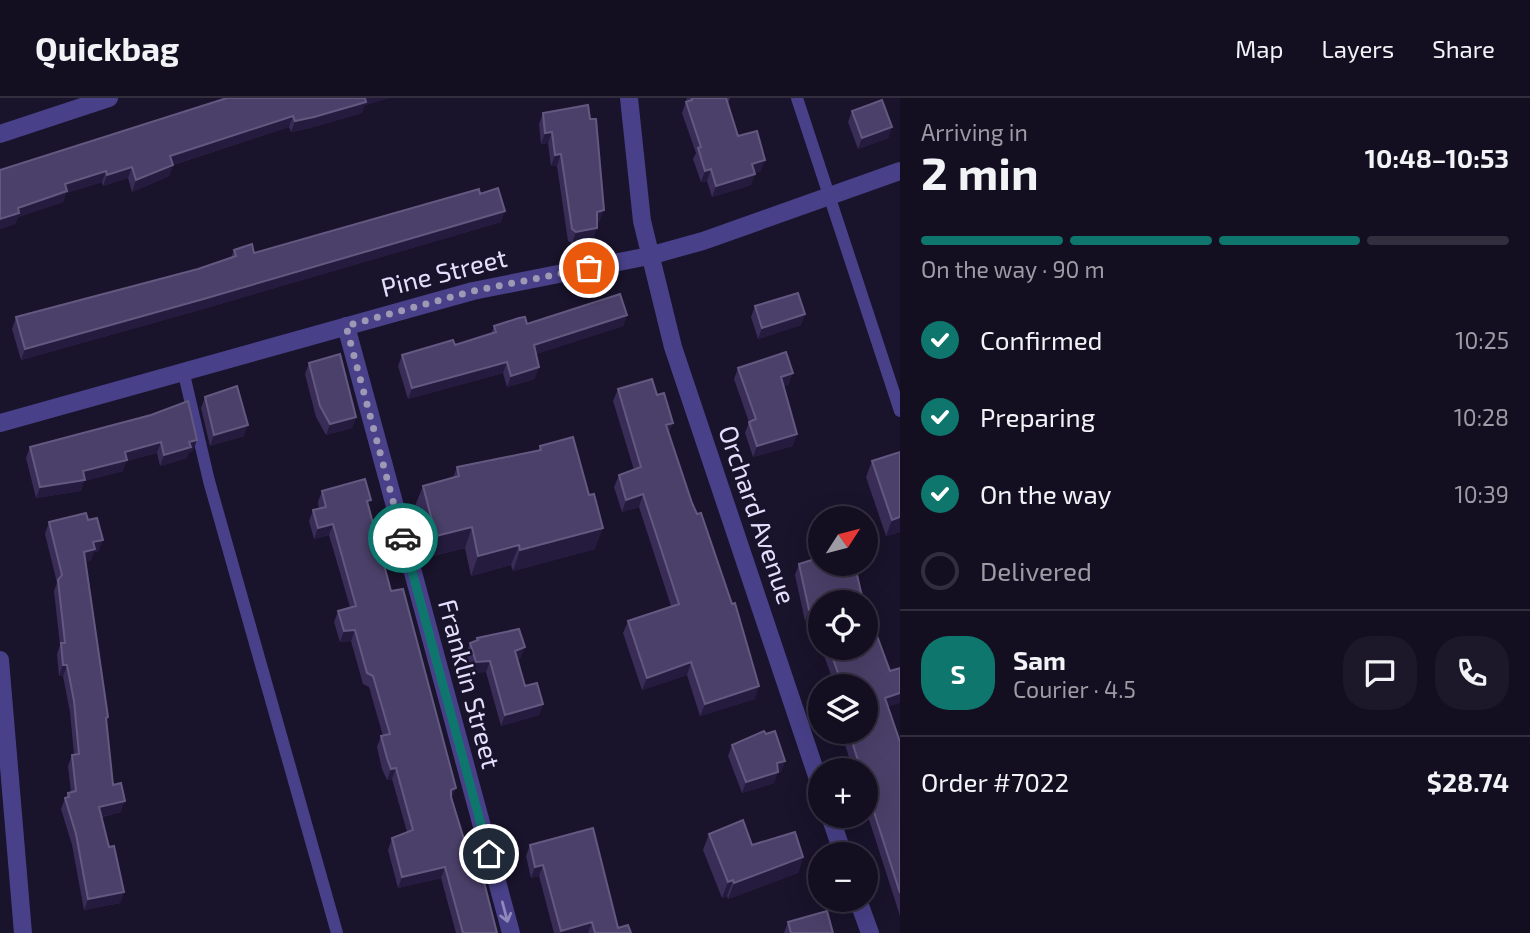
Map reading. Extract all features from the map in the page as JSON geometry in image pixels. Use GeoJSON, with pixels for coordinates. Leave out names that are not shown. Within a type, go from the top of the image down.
{"type":"FeatureCollection","features":[{"type":"Feature","properties":{"kind":"street"},"geometry":{"type":"LineString","coordinates":[[0,134],[109,98]]}},
{"type":"Feature","properties":{"kind":"street","name":"Orchard Avenue"},"geometry":{"type":"LineString","coordinates":[[629,98],[649,256],[673,347],[811,758]]}},
{"type":"Feature","properties":{"kind":"street","name":"Pine Street"},"geometry":{"type":"LineString","coordinates":[[0,423],[473,291],[649,256],[704,241],[900,171]]}},
{"type":"Feature","properties":{"kind":"street","name":"Franklin Street"},"geometry":{"type":"LineString","coordinates":[[346,326],[511,933]]}},
{"type":"Feature","properties":{"kind":"street"},"geometry":{"type":"LineString","coordinates":[[0,660],[23,933]]}},
{"type":"Feature","properties":{"kind":"street"},"geometry":{"type":"LineString","coordinates":[[862,912],[870,933]]}},
{"type":"Feature","properties":{"kind":"lane"},"geometry":{"type":"LineString","coordinates":[[797,98],[900,411]]}},
{"type":"Feature","properties":{"kind":"lane"},"geometry":{"type":"LineString","coordinates":[[183,370],[209,481],[337,933]]}},
{"type":"Feature","properties":{"kind":"building"},"geometry":{"type":"Polygon","coordinates":[[[227,98],[365,98],[366,102],[295,121],[293,116],[170,156],[173,165],[136,180],[132,167],[107,175],[106,171],[65,184],[67,191],[18,208],[19,213],[0,219],[0,170],[227,98]]]}},
{"type":"Feature","properties":{"kind":"building"},"geometry":{"type":"Polygon","coordinates":[[[692,98],[726,98],[738,136],[757,131],[765,160],[752,164],[755,174],[716,186],[711,169],[705,171],[698,148],[701,147],[686,102],[692,98]]]}},
{"type":"Feature","properties":{"kind":"building"},"geometry":{"type":"Polygon","coordinates":[[[882,100],[892,127],[862,138],[852,111],[882,100]]]}},
{"type":"Feature","properties":{"kind":"building"},"geometry":{"type":"Polygon","coordinates":[[[588,105],[590,119],[596,119],[604,210],[597,212],[597,228],[576,232],[572,229],[561,154],[555,155],[552,132],[545,133],[543,113],[588,105]]]}},
{"type":"Feature","properties":{"kind":"building"},"geometry":{"type":"Polygon","coordinates":[[[498,188],[505,211],[25,349],[16,317],[198,269],[236,256],[234,250],[252,244],[254,253],[479,189],[480,194],[498,188]]]}},
{"type":"Feature","properties":{"kind":"building"},"geometry":{"type":"Polygon","coordinates":[[[798,293],[805,314],[762,328],[755,306],[798,293]]]}},
{"type":"Feature","properties":{"kind":"building"},"geometry":{"type":"Polygon","coordinates":[[[620,294],[627,315],[534,345],[539,367],[511,376],[507,362],[412,388],[402,355],[453,340],[455,345],[496,332],[494,326],[519,318],[525,317],[527,324],[620,294]]]}},
{"type":"Feature","properties":{"kind":"building"},"geometry":{"type":"Polygon","coordinates":[[[786,352],[793,373],[781,377],[797,434],[757,446],[749,422],[756,419],[738,368],[786,352]]]}},
{"type":"Feature","properties":{"kind":"building"},"geometry":{"type":"Polygon","coordinates":[[[340,354],[356,417],[330,424],[320,406],[309,363],[340,354]]]}},
{"type":"Feature","properties":{"kind":"building"},"geometry":{"type":"Polygon","coordinates":[[[652,379],[657,395],[664,393],[673,423],[666,425],[692,503],[697,514],[701,513],[732,604],[735,603],[759,686],[705,704],[691,662],[647,678],[628,621],[679,604],[643,494],[626,500],[619,475],[641,467],[618,389],[652,379]]]}},
{"type":"Feature","properties":{"kind":"building"},"geometry":{"type":"Polygon","coordinates":[[[237,386],[248,425],[214,435],[205,397],[237,386]]]}},
{"type":"Feature","properties":{"kind":"building"},"geometry":{"type":"Polygon","coordinates":[[[188,401],[197,440],[189,442],[191,447],[164,455],[161,442],[125,452],[127,460],[83,471],[85,480],[40,487],[30,447],[151,415],[188,401]]]}},
{"type":"Feature","properties":{"kind":"building"},"geometry":{"type":"Polygon","coordinates":[[[573,437],[589,495],[594,494],[603,528],[520,550],[519,545],[478,556],[472,527],[436,536],[423,486],[459,476],[457,467],[541,450],[540,446],[573,437]]]}},
{"type":"Feature","properties":{"kind":"building"},"geometry":{"type":"Polygon","coordinates":[[[900,452],[900,517],[892,520],[872,461],[900,452]]]}},
{"type":"Feature","properties":{"kind":"building"},"geometry":{"type":"Polygon","coordinates":[[[365,479],[371,500],[367,501],[391,591],[403,589],[456,788],[451,790],[451,797],[475,875],[482,874],[497,933],[463,933],[445,867],[402,877],[392,838],[413,830],[396,768],[391,769],[381,736],[390,734],[373,676],[367,673],[355,630],[344,631],[338,611],[356,606],[333,524],[318,528],[313,510],[326,507],[322,491],[365,479]]]}},
{"type":"Feature","properties":{"kind":"building"},"geometry":{"type":"Polygon","coordinates":[[[86,513],[88,520],[97,518],[103,540],[93,542],[95,549],[84,552],[108,717],[113,785],[121,783],[125,801],[99,807],[109,847],[114,846],[124,892],[88,899],[76,834],[65,798],[69,797],[68,793],[76,791],[72,755],[79,754],[74,701],[67,665],[63,665],[61,643],[65,643],[58,580],[62,575],[49,522],[86,513]]]}},
{"type":"Feature","properties":{"kind":"building"},"geometry":{"type":"Polygon","coordinates":[[[808,561],[808,576],[857,576],[861,590],[808,590],[808,605],[799,564],[808,561]]]}},
{"type":"Feature","properties":{"kind":"building"},"geometry":{"type":"Polygon","coordinates":[[[519,629],[525,647],[515,651],[525,686],[537,683],[543,704],[505,715],[490,661],[476,662],[470,643],[478,640],[477,638],[519,629]]]}},
{"type":"Feature","properties":{"kind":"building"},"geometry":{"type":"Polygon","coordinates":[[[878,638],[890,671],[900,668],[900,693],[885,698],[900,742],[900,893],[878,824],[878,758],[857,758],[853,744],[878,744],[878,674],[838,674],[833,660],[878,660],[878,638]]]}},
{"type":"Feature","properties":{"kind":"building"},"geometry":{"type":"Polygon","coordinates":[[[764,731],[766,734],[775,731],[785,761],[777,763],[778,772],[746,782],[732,745],[764,731]]]}},
{"type":"Feature","properties":{"kind":"building"},"geometry":{"type":"Polygon","coordinates":[[[743,820],[752,845],[795,832],[803,857],[734,883],[733,880],[728,882],[709,834],[743,820]]]}},
{"type":"Feature","properties":{"kind":"building"},"geometry":{"type":"Polygon","coordinates":[[[593,828],[618,928],[628,925],[631,933],[595,933],[592,922],[561,931],[543,865],[535,867],[530,845],[593,828]]]}},
{"type":"Feature","properties":{"kind":"building"},"geometry":{"type":"Polygon","coordinates":[[[827,912],[833,933],[791,933],[788,922],[827,912]]]}},
{"type":"Feature","properties":{"kind":"way so far"},"geometry":{"type":"LineString","coordinates":[[403,538],[346,326],[473,291],[562,271],[589,268]]}},
{"type":"Feature","properties":{"kind":"route"},"geometry":{"type":"LineString","coordinates":[[403,538],[489,854]]}}]}
